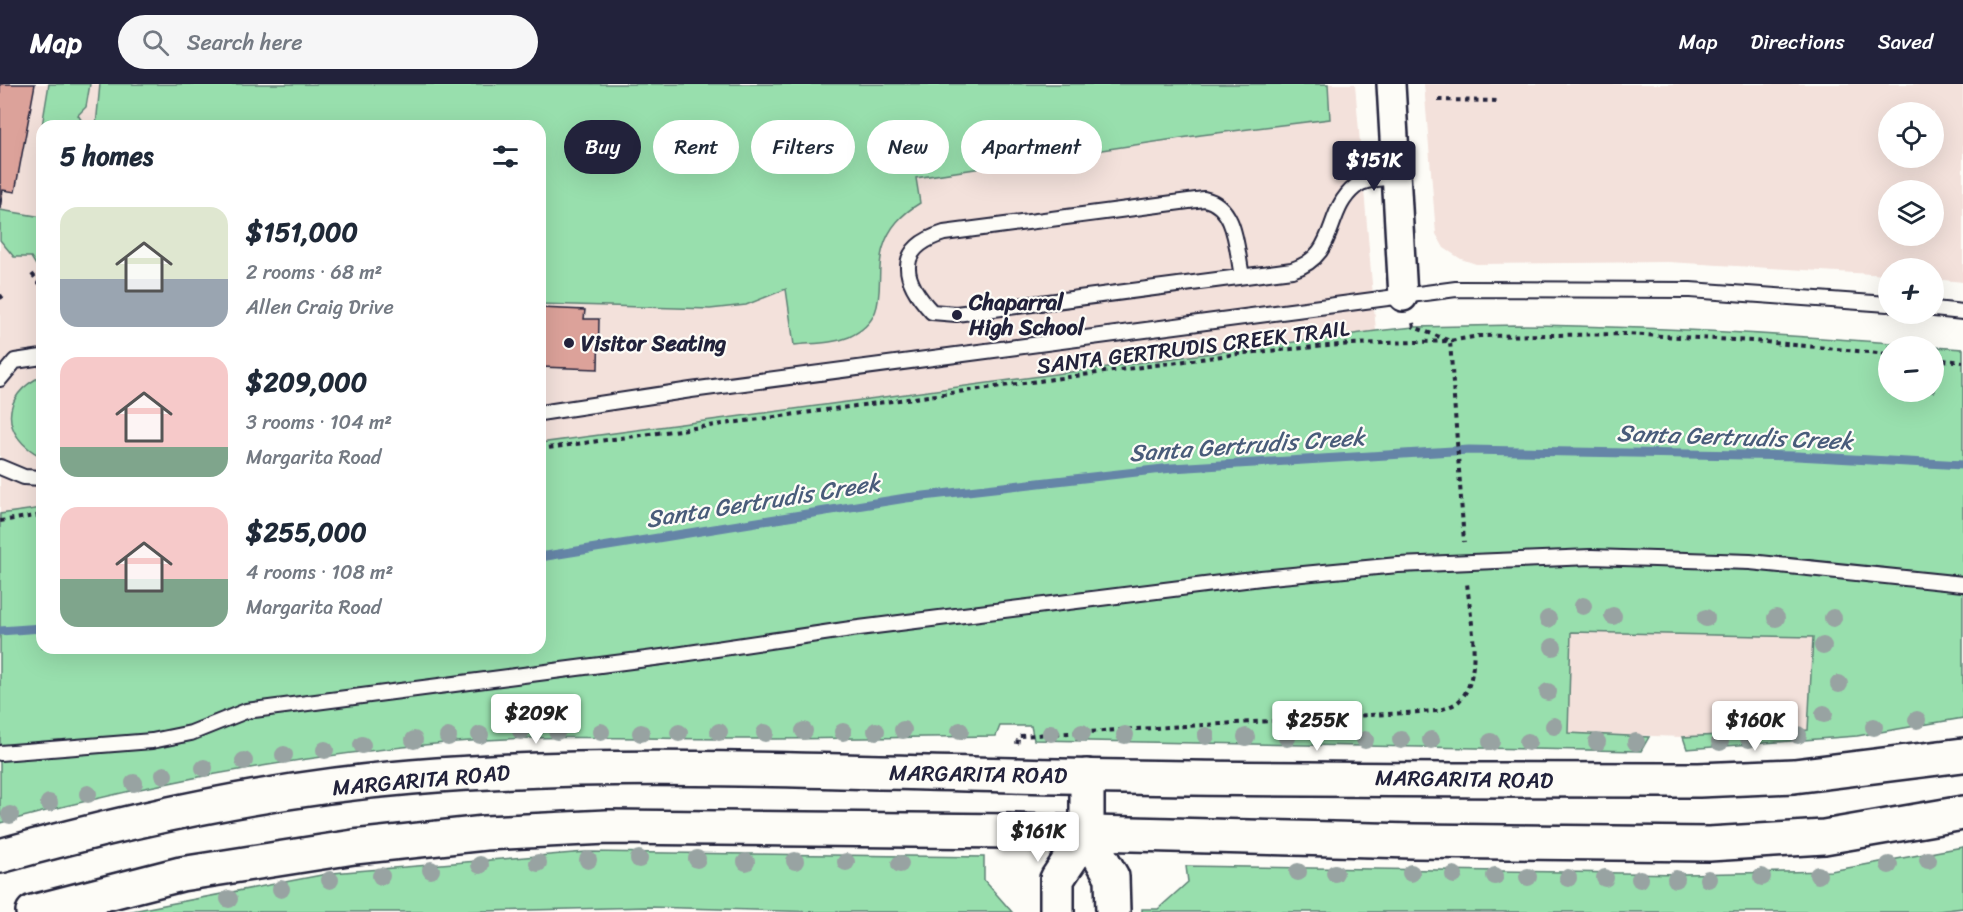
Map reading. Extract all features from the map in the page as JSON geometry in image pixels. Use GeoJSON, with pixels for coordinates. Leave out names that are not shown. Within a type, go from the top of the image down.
{"type":"FeatureCollection","features":[{"type":"Feature","properties":{"kind":"main road","name":"MARGARITA ROAD"},"geometry":{"type":"LineString","coordinates":[[0,856],[75,835],[247,800],[410,777],[645,769],[1087,776],[1699,780],[1794,776],[1963,755]]}},
{"type":"Feature","properties":{"kind":"main road"},"geometry":{"type":"LineString","coordinates":[[1087,776],[1087,834],[1112,877],[1113,912]]}},
{"type":"Feature","properties":{"kind":"main road"},"geometry":{"type":"LineString","coordinates":[[33,912],[181,874],[354,847],[486,833],[619,827],[1014,831],[1709,844],[1824,837],[1963,813]]}},
{"type":"Feature","properties":{"kind":"main road"},"geometry":{"type":"LineString","coordinates":[[1057,912],[1058,879],[1087,834]]}},
{"type":"Feature","properties":{"kind":"street"},"geometry":{"type":"LineString","coordinates":[[1391,84],[1403,297]]}},
{"type":"Feature","properties":{"kind":"lane"},"geometry":{"type":"LineString","coordinates":[[1242,276],[1230,219],[1224,208],[1213,201],[1204,199],[944,233],[927,238],[917,245],[909,256],[908,271],[919,297],[932,312],[956,314],[1292,270],[1306,265],[1317,257],[1326,243],[1340,207],[1354,187],[1363,182],[1396,177]]}},
{"type":"Feature","properties":{"kind":"lane"},"geometry":{"type":"LineString","coordinates":[[546,412],[692,390],[1374,298],[1403,297],[1456,289],[1690,290],[1878,303]]}},
{"type":"Feature","properties":{"kind":"lane"},"geometry":{"type":"LineString","coordinates":[[1944,310],[1963,312]]}},
{"type":"Feature","properties":{"kind":"lane"},"geometry":{"type":"LineString","coordinates":[[0,379],[15,361],[36,358]]}},
{"type":"Feature","properties":{"kind":"lane"},"geometry":{"type":"LineString","coordinates":[[2,470],[24,477],[36,478]]}},
{"type":"Feature","properties":{"kind":"lane"},"geometry":{"type":"LineString","coordinates":[[0,753],[152,741],[191,733],[246,711],[662,657],[851,629],[1261,578],[1398,565],[1545,561],[1591,557],[1750,562],[1963,584]]}},
{"type":"Feature","properties":{"kind":"path"},"geometry":{"type":"LineString","coordinates":[[1438,100],[1500,101]]}},
{"type":"Feature","properties":{"kind":"path"},"geometry":{"type":"LineString","coordinates":[[32,274],[36,279]]}},
{"type":"Feature","properties":{"kind":"path"},"geometry":{"type":"LineString","coordinates":[[1403,297],[1414,327],[1450,341],[1465,551]]}},
{"type":"Feature","properties":{"kind":"path","name":"SANTA GERTRUDIS CREEK TRAIL"},"geometry":{"type":"LineString","coordinates":[[546,448],[1244,353],[1352,344],[1450,341],[1479,336],[1628,334],[1754,341],[1878,353]]}},
{"type":"Feature","properties":{"kind":"path"},"geometry":{"type":"LineString","coordinates":[[1944,360],[1963,362]]}},
{"type":"Feature","properties":{"kind":"path"},"geometry":{"type":"LineString","coordinates":[[0,521],[36,516]]}},
{"type":"Feature","properties":{"kind":"path"},"geometry":{"type":"LineString","coordinates":[[1017,745],[1019,736],[1088,730],[1438,711],[1458,702],[1467,689],[1474,672],[1467,576]]}},
{"type":"Feature","properties":{"kind":"shaded area","name":"Chaparral High School"},"geometry":{"type":"Polygon","coordinates":[[[0,84],[1355,84],[1376,331],[546,442],[546,120],[36,120],[36,509],[0,514],[0,84]]]}},
{"type":"Feature","properties":{"kind":"shaded area"},"geometry":{"type":"Polygon","coordinates":[[[1424,84],[1963,84],[1963,282],[1944,280],[1944,258],[1878,258],[1878,274],[1668,262],[1476,264],[1461,259],[1444,248],[1436,234],[1424,84]]]}},
{"type":"Feature","properties":{"kind":"shaded area"},"geometry":{"type":"Polygon","coordinates":[[[1570,632],[1813,636],[1808,730],[1683,737],[1568,733],[1570,632]]]}},
{"type":"Feature","properties":{"kind":"green space"},"geometry":{"type":"Polygon","coordinates":[[[49,84],[90,84],[86,107],[78,115],[81,120],[43,120],[49,84]]]}},
{"type":"Feature","properties":{"kind":"green space"},"geometry":{"type":"Polygon","coordinates":[[[100,84],[1328,84],[1330,119],[1102,150],[1102,120],[961,120],[961,171],[949,173],[949,120],[867,120],[867,174],[943,174],[916,178],[920,203],[897,222],[886,240],[880,260],[879,297],[871,319],[863,329],[842,339],[794,345],[786,289],[746,305],[710,309],[546,304],[546,120],[97,120],[100,84]]]}},
{"type":"Feature","properties":{"kind":"green space"},"geometry":{"type":"Polygon","coordinates":[[[0,210],[36,216],[36,265],[31,257],[14,257],[0,240],[0,210]]]}},
{"type":"Feature","properties":{"kind":"green space"},"geometry":{"type":"Polygon","coordinates":[[[1517,325],[1621,327],[1878,342],[1878,402],[1944,402],[1944,348],[1963,349],[1963,718],[1857,736],[1687,749],[1683,737],[1808,730],[1813,637],[1571,632],[1568,733],[1649,737],[1641,751],[1034,740],[1031,726],[1000,726],[996,736],[492,740],[340,754],[226,772],[113,795],[0,823],[0,514],[36,509],[36,654],[546,654],[546,442],[1414,327],[1517,325]]]}},
{"type":"Feature","properties":{"kind":"green space"},"geometry":{"type":"Polygon","coordinates":[[[36,379],[36,453],[18,438],[12,427],[10,416],[12,404],[28,384],[36,379]]]}},
{"type":"Feature","properties":{"kind":"green space"},"geometry":{"type":"Polygon","coordinates":[[[1963,847],[1963,908],[1930,912],[1142,912],[1142,909],[1158,909],[1188,882],[1186,866],[1683,874],[1831,871],[1963,847]]]}},
{"type":"Feature","properties":{"kind":"green space"},"geometry":{"type":"Polygon","coordinates":[[[586,852],[984,857],[984,880],[1012,912],[819,912],[648,907],[447,912],[127,912],[332,873],[586,852]]]}},
{"type":"Feature","properties":{"kind":"building"},"geometry":{"type":"Polygon","coordinates":[[[0,84],[35,84],[15,192],[3,190],[0,209],[0,84]]]}},
{"type":"Feature","properties":{"kind":"building","name":"Visitor Seating"},"geometry":{"type":"Polygon","coordinates":[[[546,308],[585,310],[584,319],[599,319],[598,369],[546,367],[546,308]]]}},
{"type":"Feature","properties":{"kind":"waterway","name":"Santa Gertrudis Creek"},"geometry":{"type":"LineString","coordinates":[[546,556],[906,498],[1172,468],[1469,450],[1797,456],[1963,465]]}},
{"type":"Feature","properties":{"kind":"waterway","name":"Santa Gertrudis Creek"},"geometry":{"type":"LineString","coordinates":[[0,631],[36,628]]}},
{"type":"Feature","properties":{"kind":"place","name":"Chaparral High School"},"geometry":{"type":"Point","coordinates":[957,315]}},
{"type":"Feature","properties":{"kind":"place","name":"Visitor Seating"},"geometry":{"type":"Point","coordinates":[569,343]}}]}
